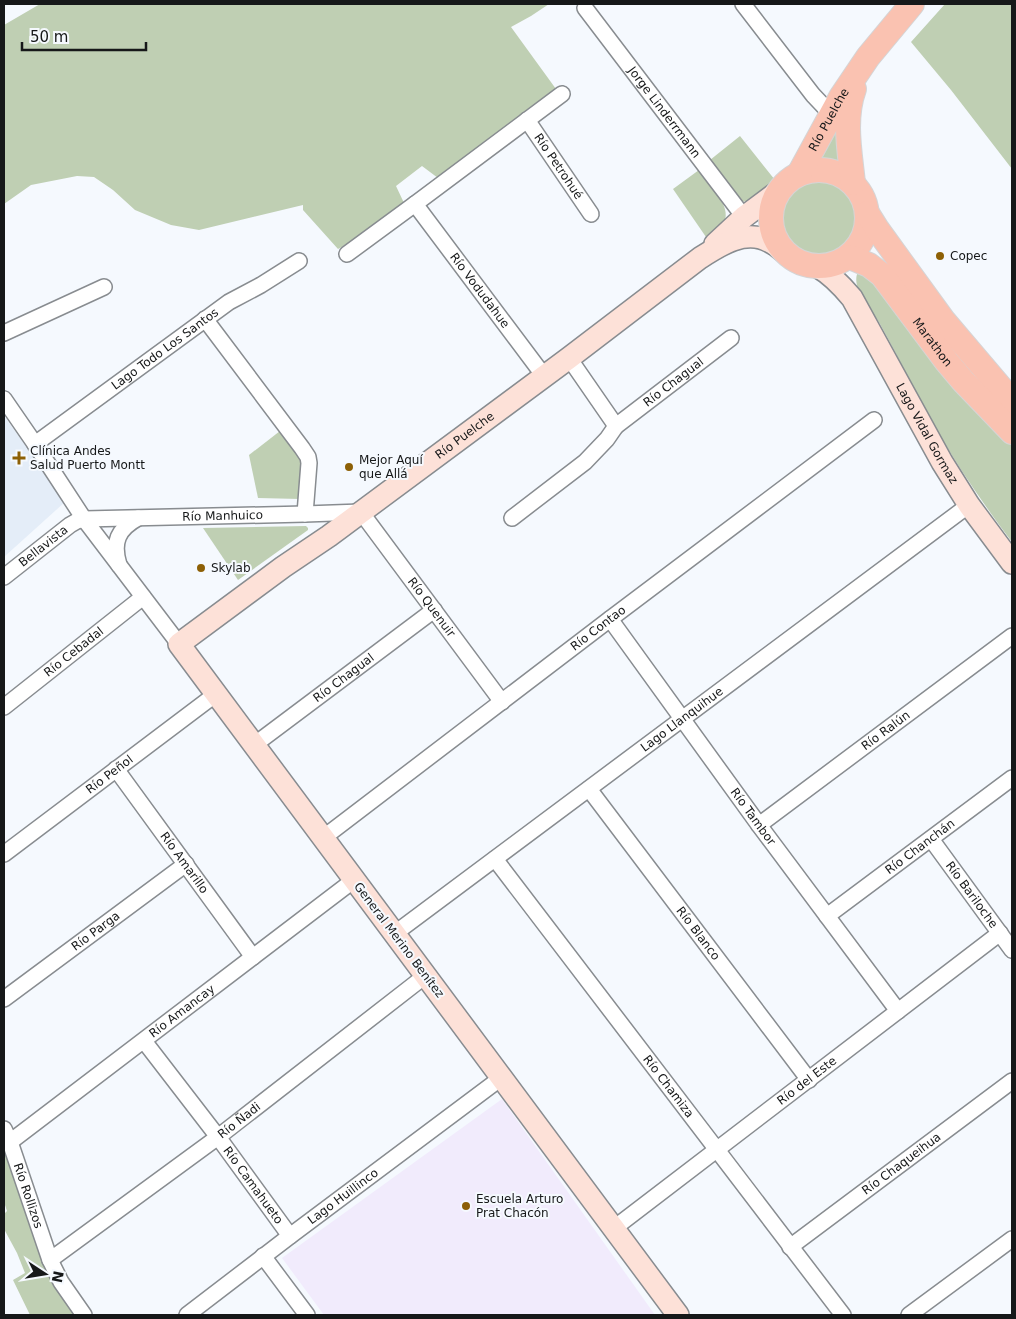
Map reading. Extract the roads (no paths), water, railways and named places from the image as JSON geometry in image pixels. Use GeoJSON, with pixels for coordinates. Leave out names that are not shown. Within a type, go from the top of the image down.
{"type":"FeatureCollection","features":[{"type":"Feature","properties":{"kind":"main road","name":"Río Puelche"},"geometry":{"type":"LineString","coordinates":[[799,174],[841,97],[908,5]]}},
{"type":"Feature","properties":{"kind":"main road","name":"Río Puelche"},"geometry":{"type":"LineString","coordinates":[[853,184],[848,139],[849,113],[852,94],[862,66]]}},
{"type":"Feature","properties":{"kind":"main road"},"geometry":{"type":"LineString","coordinates":[[824,170],[840,174],[853,184],[865,202],[867,213],[866,230],[864,238],[848,259],[818,267],[799,262],[783,251],[775,237],[771,221],[775,199],[786,183],[807,171],[824,170]]}},
{"type":"Feature","properties":{"kind":"main road","name":"Marathon"},"geometry":{"type":"LineString","coordinates":[[867,213],[944,320],[1012,401]]}},
{"type":"Feature","properties":{"kind":"main road","name":"Marathon"},"geometry":{"type":"LineString","coordinates":[[848,259],[869,265],[882,275],[947,362],[1012,432]]}},
{"type":"Feature","properties":{"kind":"street"},"geometry":{"type":"LineString","coordinates":[[743,4],[813,96],[832,115]]}},
{"type":"Feature","properties":{"kind":"street","name":"Jorge Linderrmann"},"geometry":{"type":"LineString","coordinates":[[585,8],[744,217]]}},
{"type":"Feature","properties":{"kind":"street"},"geometry":{"type":"LineString","coordinates":[[347,254],[562,94]]}},
{"type":"Feature","properties":{"kind":"street","name":"Río Petrohué"},"geometry":{"type":"LineString","coordinates":[[527,120],[591,214]]}},
{"type":"Feature","properties":{"kind":"street","name":"Río Puelche"},"geometry":{"type":"LineString","coordinates":[[700,258],[744,217],[780,190]]}},
{"type":"Feature","properties":{"kind":"street","name":"Río Vodudahue"},"geometry":{"type":"LineString","coordinates":[[415,204],[544,376]]}},
{"type":"Feature","properties":{"kind":"street","name":"Río Puelche"},"geometry":{"type":"LineString","coordinates":[[179,644],[283,567],[329,536],[700,258],[719,246],[745,237],[770,241],[783,251]]}},
{"type":"Feature","properties":{"kind":"street","name":"Lago Vidal Gormaz"},"geometry":{"type":"LineString","coordinates":[[848,259],[852,298]]}},
{"type":"Feature","properties":{"kind":"street","name":"Lago Todo Los Santos"},"geometry":{"type":"LineString","coordinates":[[35,444],[228,302],[261,285],[299,261]]}},
{"type":"Feature","properties":{"kind":"street","name":"Lago Vidal Gormaz"},"geometry":{"type":"LineString","coordinates":[[818,267],[839,282],[852,298],[930,442],[970,505],[1012,563]]}},
{"type":"Feature","properties":{"kind":"street"},"geometry":{"type":"LineString","coordinates":[[4,333],[104,287]]}},
{"type":"Feature","properties":{"kind":"street"},"geometry":{"type":"LineString","coordinates":[[205,319],[308,457],[305,514]]}},
{"type":"Feature","properties":{"kind":"street","name":"Río Chagual"},"geometry":{"type":"LineString","coordinates":[[512,518],[585,462],[607,439],[616,426],[731,338]]}},
{"type":"Feature","properties":{"kind":"street"},"geometry":{"type":"LineString","coordinates":[[569,358],[616,426]]}},
{"type":"Feature","properties":{"kind":"street","name":"General Merino Benítez"},"geometry":{"type":"LineString","coordinates":[[4,399],[84,519],[678,1315]]}},
{"type":"Feature","properties":{"kind":"street","name":"Río Contao"},"geometry":{"type":"LineString","coordinates":[[323,838],[874,420]]}},
{"type":"Feature","properties":{"kind":"street","name":"Lago Llanquihue"},"geometry":{"type":"LineString","coordinates":[[394,934],[970,505]]}},
{"type":"Feature","properties":{"kind":"street","name":"Río Manhuico"},"geometry":{"type":"LineString","coordinates":[[84,519],[361,512]]}},
{"type":"Feature","properties":{"kind":"street","name":"Río Quenuir"},"geometry":{"type":"LineString","coordinates":[[361,512],[502,702]]}},
{"type":"Feature","properties":{"kind":"street"},"geometry":{"type":"LineString","coordinates":[[119,566],[116,554],[118,536],[126,526],[138,518]]}},
{"type":"Feature","properties":{"kind":"street","name":"Bellavista"},"geometry":{"type":"LineString","coordinates":[[4,577],[73,522],[84,519]]}},
{"type":"Feature","properties":{"kind":"street","name":"Río Cebadal"},"geometry":{"type":"LineString","coordinates":[[4,707],[143,597]]}},
{"type":"Feature","properties":{"kind":"street","name":"Río Chagual"},"geometry":{"type":"LineString","coordinates":[[254,745],[434,610]]}},
{"type":"Feature","properties":{"kind":"street","name":"Río Tambor"},"geometry":{"type":"LineString","coordinates":[[610,619],[759,825],[898,1011]]}},
{"type":"Feature","properties":{"kind":"street","name":"Río Ralún"},"geometry":{"type":"LineString","coordinates":[[759,825],[1012,636]]}},
{"type":"Feature","properties":{"kind":"street","name":"Río Peñol"},"geometry":{"type":"LineString","coordinates":[[4,854],[216,694]]}},
{"type":"Feature","properties":{"kind":"street","name":"Río Amarillo"},"geometry":{"type":"LineString","coordinates":[[116,769],[253,956]]}},
{"type":"Feature","properties":{"kind":"street","name":"Río Chanchán"},"geometry":{"type":"LineString","coordinates":[[827,916],[1012,778]]}},
{"type":"Feature","properties":{"kind":"street","name":"Río Blanco"},"geometry":{"type":"LineString","coordinates":[[588,789],[809,1080]]}},
{"type":"Feature","properties":{"kind":"street","name":"Río Bariloche"},"geometry":{"type":"LineString","coordinates":[[931,839],[1012,950]]}},
{"type":"Feature","properties":{"kind":"street","name":"Río Chamiza"},"geometry":{"type":"LineString","coordinates":[[494,859],[842,1315]]}},
{"type":"Feature","properties":{"kind":"street","name":"Río Parga"},"geometry":{"type":"LineString","coordinates":[[4,999],[186,864]]}},
{"type":"Feature","properties":{"kind":"street","name":"Río Amancay"},"geometry":{"type":"LineString","coordinates":[[7,1136],[144,1041],[354,880]]}},
{"type":"Feature","properties":{"kind":"street","name":"Río del Este"},"geometry":{"type":"LineString","coordinates":[[613,1229],[1000,934]]}},
{"type":"Feature","properties":{"kind":"street","name":"Río Ñadi"},"geometry":{"type":"LineString","coordinates":[[50,1260],[218,1136],[426,976]]}},
{"type":"Feature","properties":{"kind":"street","name":"Río Camahueto"},"geometry":{"type":"LineString","coordinates":[[144,1041],[218,1136],[290,1236]]}},
{"type":"Feature","properties":{"kind":"street","name":"Lago Huillinco"},"geometry":{"type":"LineString","coordinates":[[187,1315],[262,1256],[501,1078]]}},
{"type":"Feature","properties":{"kind":"street","name":"Río Chaqueihua"},"geometry":{"type":"LineString","coordinates":[[790,1247],[1012,1081]]}},
{"type":"Feature","properties":{"kind":"street","name":"Río Rollizos"},"geometry":{"type":"LineString","coordinates":[[7,1136],[50,1260],[61,1282],[84,1315]]}},
{"type":"Feature","properties":{"kind":"street"},"geometry":{"type":"LineString","coordinates":[[909,1315],[1012,1239]]}},
{"type":"Feature","properties":{"kind":"street"},"geometry":{"type":"LineString","coordinates":[[262,1256],[307,1315]]}},
{"type":"Feature","properties":{"kind":"place","name":"Copec"},"geometry":{"type":"Point","coordinates":[940,256]}},
{"type":"Feature","properties":{"kind":"place","name":"Clínica Andes Salud Puerto Montt"},"geometry":{"type":"Point","coordinates":[19,458]}},
{"type":"Feature","properties":{"kind":"place","name":"Mejor Aquí que Allá"},"geometry":{"type":"Point","coordinates":[349,467]}},
{"type":"Feature","properties":{"kind":"place","name":"Skylab"},"geometry":{"type":"Point","coordinates":[201,568]}},
{"type":"Feature","properties":{"kind":"place","name":"Escuela Arturo Prat Chacón"},"geometry":{"type":"Point","coordinates":[466,1206]}}]}
